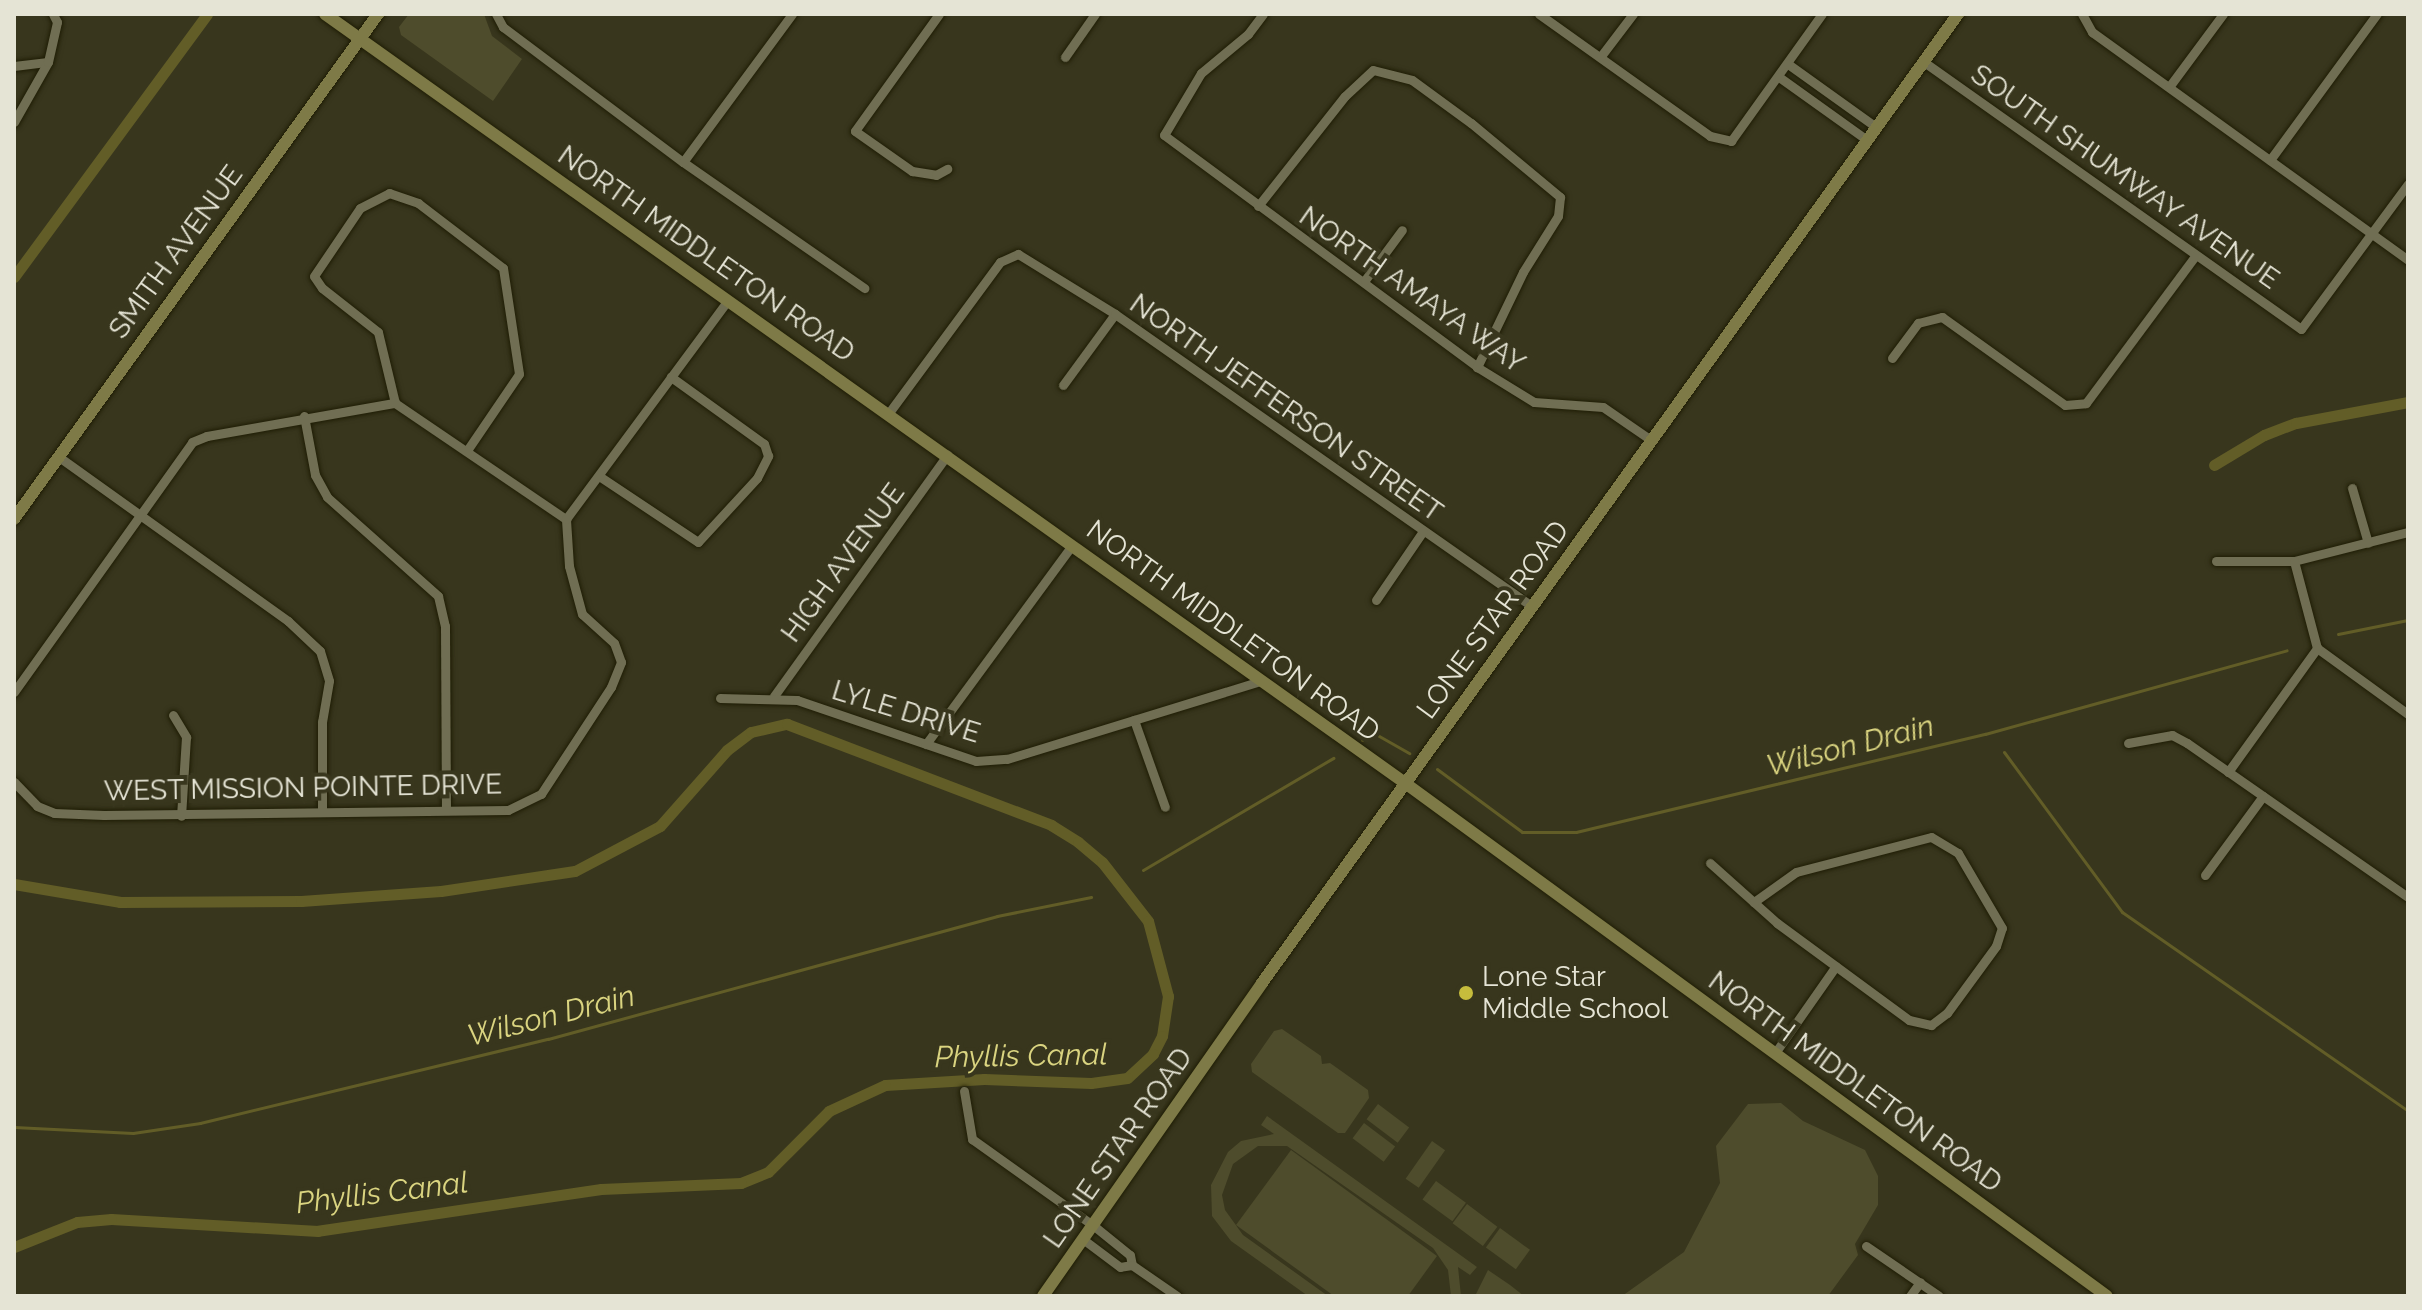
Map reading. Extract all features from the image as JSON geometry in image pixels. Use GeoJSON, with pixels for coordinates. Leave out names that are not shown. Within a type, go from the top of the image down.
{"type":"FeatureCollection","features":[{"type":"Feature","properties":{"kind":"main road","name":"NORTH MIDDLETON ROAD"},"geometry":{"type":"LineString","coordinates":[[325,14],[1405,783],[2107,1296]]}},
{"type":"Feature","properties":{"kind":"main road","name":"SMITH AVENUE"},"geometry":{"type":"LineString","coordinates":[[14,519],[378,14]]}},
{"type":"Feature","properties":{"kind":"main road","name":"LONE STAR ROAD"},"geometry":{"type":"LineString","coordinates":[[1043,1296],[1405,783],[1958,14]]}},
{"type":"Feature","properties":{"kind":"street"},"geometry":{"type":"LineString","coordinates":[[14,122],[48,62],[57,22],[53,14]]}},
{"type":"Feature","properties":{"kind":"street"},"geometry":{"type":"LineString","coordinates":[[683,162],[792,14]]}},
{"type":"Feature","properties":{"kind":"street"},"geometry":{"type":"LineString","coordinates":[[939,14],[855,131],[912,171],[936,175],[947,169]]}},
{"type":"Feature","properties":{"kind":"street"},"geometry":{"type":"LineString","coordinates":[[1065,57],[1095,14]]}},
{"type":"Feature","properties":{"kind":"street","name":"NORTH AMAYA WAY"},"geometry":{"type":"LineString","coordinates":[[1263,14],[1248,34],[1201,73],[1164,135],[1258,206],[1365,280],[1477,367],[1534,402],[1603,407],[1651,440]]}},
{"type":"Feature","properties":{"kind":"street"},"geometry":{"type":"LineString","coordinates":[[1539,14],[1710,136],[1731,141],[1822,14]]}},
{"type":"Feature","properties":{"kind":"street"},"geometry":{"type":"LineString","coordinates":[[1601,56],[1633,14]]}},
{"type":"Feature","properties":{"kind":"street"},"geometry":{"type":"LineString","coordinates":[[2082,14],[2092,32],[2408,260]]}},
{"type":"Feature","properties":{"kind":"street"},"geometry":{"type":"LineString","coordinates":[[2169,87],[2223,14]]}},
{"type":"Feature","properties":{"kind":"street"},"geometry":{"type":"LineString","coordinates":[[2270,160],[2377,14]]}},
{"type":"Feature","properties":{"kind":"street"},"geometry":{"type":"LineString","coordinates":[[496,15],[503,27],[683,162],[864,288]]}},
{"type":"Feature","properties":{"kind":"street"},"geometry":{"type":"LineString","coordinates":[[14,66],[48,62]]}},
{"type":"Feature","properties":{"kind":"street","name":"SOUTH SHUMWAY AVENUE"},"geometry":{"type":"LineString","coordinates":[[1924,62],[2301,329],[2372,234]]}},
{"type":"Feature","properties":{"kind":"street"},"geometry":{"type":"LineString","coordinates":[[1788,64],[1876,127]]}},
{"type":"Feature","properties":{"kind":"street"},"geometry":{"type":"LineString","coordinates":[[1258,206],[1345,96],[1373,70],[1412,80],[1471,123],[1560,197],[1558,216],[1523,272],[1477,367]]}},
{"type":"Feature","properties":{"kind":"street"},"geometry":{"type":"LineString","coordinates":[[1779,77],[1867,140]]}},
{"type":"Feature","properties":{"kind":"street"},"geometry":{"type":"LineString","coordinates":[[2372,234],[2408,184]]}},
{"type":"Feature","properties":{"kind":"street"},"geometry":{"type":"LineString","coordinates":[[395,403],[378,332],[322,288],[314,276],[360,208],[389,193],[418,203],[503,268],[519,374],[468,449]]}},
{"type":"Feature","properties":{"kind":"street"},"geometry":{"type":"LineString","coordinates":[[1365,280],[1402,230]]}},
{"type":"Feature","properties":{"kind":"street","name":"NORTH JEFFERSON STREET"},"geometry":{"type":"LineString","coordinates":[[888,414],[1009,255],[1018,254],[1115,314],[1533,607]]}},
{"type":"Feature","properties":{"kind":"street"},"geometry":{"type":"LineString","coordinates":[[1892,358],[1925,317],[1942,317],[2065,405],[2076,407],[2098,389],[2196,255]]}},
{"type":"Feature","properties":{"kind":"street"},"geometry":{"type":"LineString","coordinates":[[14,692],[192,442],[304,416],[395,403],[468,449],[566,519],[728,300]]}},
{"type":"Feature","properties":{"kind":"street"},"geometry":{"type":"LineString","coordinates":[[1063,385],[1115,314]]}},
{"type":"Feature","properties":{"kind":"street"},"geometry":{"type":"LineString","coordinates":[[599,476],[698,542],[757,478],[768,456],[764,444],[671,377]]}},
{"type":"Feature","properties":{"kind":"street"},"geometry":{"type":"LineString","coordinates":[[304,416],[315,475],[327,497],[438,596],[445,626],[446,808]]}},
{"type":"Feature","properties":{"kind":"street","name":"HIGH AVENUE"},"geometry":{"type":"LineString","coordinates":[[774,696],[947,455]]}},
{"type":"Feature","properties":{"kind":"street"},"geometry":{"type":"LineString","coordinates":[[59,457],[288,621],[320,651],[329,681],[322,722],[322,809]]}},
{"type":"Feature","properties":{"kind":"street"},"geometry":{"type":"LineString","coordinates":[[2352,488],[2368,543]]}},
{"type":"Feature","properties":{"kind":"street","name":"WEST MISSION POINTE DRIVE"},"geometry":{"type":"LineString","coordinates":[[14,782],[37,806],[54,813],[181,816],[322,809],[508,810],[541,794],[611,687],[621,662],[614,643],[582,614],[569,566],[566,519]]}},
{"type":"Feature","properties":{"kind":"street"},"geometry":{"type":"LineString","coordinates":[[1376,600],[1423,531]]}},
{"type":"Feature","properties":{"kind":"street"},"geometry":{"type":"LineString","coordinates":[[2216,561],[2294,561],[2408,532]]}},
{"type":"Feature","properties":{"kind":"street"},"geometry":{"type":"LineString","coordinates":[[926,744],[1072,545]]}},
{"type":"Feature","properties":{"kind":"street"},"geometry":{"type":"LineString","coordinates":[[2294,561],[2317,648],[2408,714]]}},
{"type":"Feature","properties":{"kind":"street"},"geometry":{"type":"LineString","coordinates":[[2228,772],[2317,648]]}},
{"type":"Feature","properties":{"kind":"street","name":"LYLE DRIVE"},"geometry":{"type":"LineString","coordinates":[[720,698],[739,702],[774,696],[976,761],[1007,759],[1261,681]]}},
{"type":"Feature","properties":{"kind":"street"},"geometry":{"type":"LineString","coordinates":[[173,715],[186,737],[181,816]]}},
{"type":"Feature","properties":{"kind":"street"},"geometry":{"type":"LineString","coordinates":[[1134,720],[1165,807]]}},
{"type":"Feature","properties":{"kind":"street"},"geometry":{"type":"LineString","coordinates":[[2128,743],[2172,735],[2408,897]]}},
{"type":"Feature","properties":{"kind":"street"},"geometry":{"type":"LineString","coordinates":[[2205,875],[2263,796]]}},
{"type":"Feature","properties":{"kind":"street"},"geometry":{"type":"LineString","coordinates":[[1710,863],[1754,902],[1909,1020],[1931,1025],[1947,1013],[1996,946],[2002,928],[1958,853],[1943,840],[1931,837],[1796,872],[1754,902]]}},
{"type":"Feature","properties":{"kind":"street"},"geometry":{"type":"LineString","coordinates":[[1775,1053],[1836,966]]}},
{"type":"Feature","properties":{"kind":"street"},"geometry":{"type":"LineString","coordinates":[[964,1091],[972,1139],[1094,1226],[1130,1255],[1132,1265],[1174,1295]]}},
{"type":"Feature","properties":{"kind":"street"},"geometry":{"type":"LineString","coordinates":[[1084,1240],[1120,1267],[1132,1265]]}},
{"type":"Feature","properties":{"kind":"street"},"geometry":{"type":"LineString","coordinates":[[1866,1246],[1939,1296]]}},
{"type":"Feature","properties":{"kind":"street"},"geometry":{"type":"LineString","coordinates":[[1910,1296],[1920,1282]]}},
{"type":"Feature","properties":{"kind":"shaded area"},"geometry":{"type":"Polygon","coordinates":[[[409,14],[484,14],[492,36],[522,59],[493,101],[401,35],[399,27],[409,14]]]}},
{"type":"Feature","properties":{"kind":"shaded area"},"geometry":{"type":"Polygon","coordinates":[[[1282,1029],[1321,1056],[1322,1064],[1330,1063],[1368,1090],[1369,1098],[1345,1133],[1338,1133],[1252,1072],[1251,1064],[1274,1031],[1282,1029]]]}},
{"type":"Feature","properties":{"kind":"shaded area"},"geometry":{"type":"Polygon","coordinates":[[[1781,1103],[1803,1121],[1865,1150],[1878,1176],[1878,1205],[1855,1244],[1858,1255],[1828,1296],[1622,1296],[1684,1252],[1720,1183],[1716,1146],[1748,1104],[1781,1103]]]}},
{"type":"Feature","properties":{"kind":"shaded area"},"geometry":{"type":"Polygon","coordinates":[[[1378,1104],[1409,1127],[1398,1143],[1367,1119],[1378,1104]]]}},
{"type":"Feature","properties":{"kind":"shaded area"},"geometry":{"type":"Polygon","coordinates":[[[1267,1116],[1477,1267],[1470,1275],[1458,1267],[1461,1296],[1451,1296],[1448,1270],[1433,1248],[1287,1146],[1258,1146],[1233,1164],[1222,1195],[1225,1210],[1243,1235],[1328,1296],[1308,1296],[1231,1241],[1212,1216],[1211,1185],[1228,1152],[1241,1141],[1274,1134],[1261,1125],[1267,1116]]]}},
{"type":"Feature","properties":{"kind":"shaded area"},"geometry":{"type":"Polygon","coordinates":[[[1364,1123],[1395,1146],[1384,1162],[1353,1138],[1364,1123]]]}},
{"type":"Feature","properties":{"kind":"shaded area"},"geometry":{"type":"Polygon","coordinates":[[[1432,1141],[1445,1150],[1419,1188],[1406,1179],[1432,1141]]]}},
{"type":"Feature","properties":{"kind":"shaded area"},"geometry":{"type":"Polygon","coordinates":[[[1291,1150],[1437,1256],[1408,1296],[1334,1296],[1236,1225],[1291,1150]]]}},
{"type":"Feature","properties":{"kind":"shaded area"},"geometry":{"type":"Polygon","coordinates":[[[1436,1181],[1466,1203],[1452,1221],[1422,1200],[1436,1181]]]}},
{"type":"Feature","properties":{"kind":"shaded area"},"geometry":{"type":"Polygon","coordinates":[[[1467,1204],[1497,1227],[1483,1246],[1453,1223],[1467,1204]]]}},
{"type":"Feature","properties":{"kind":"shaded area"},"geometry":{"type":"Polygon","coordinates":[[[1500,1228],[1530,1250],[1516,1269],[1486,1247],[1500,1228]]]}},
{"type":"Feature","properties":{"kind":"shaded area"},"geometry":{"type":"Polygon","coordinates":[[[1488,1270],[1510,1285],[1524,1296],[1475,1296],[1488,1270]]]}},
{"type":"Feature","properties":{"kind":"waterway","name":"Phyllis Canal"},"geometry":{"type":"LineString","coordinates":[[14,277],[207,14]]}},
{"type":"Feature","properties":{"kind":"waterway"},"geometry":{"type":"LineString","coordinates":[[2214,465],[2264,435],[2296,423],[2408,402]]}},
{"type":"Feature","properties":{"kind":"waterway","name":"Wilson Drain"},"geometry":{"type":"LineString","coordinates":[[2338,634],[2408,620]]}},
{"type":"Feature","properties":{"kind":"waterway","name":"Wilson Drain"},"geometry":{"type":"LineString","coordinates":[[1437,769],[1522,832],[1576,832],[1985,734],[2287,650]]}},
{"type":"Feature","properties":{"kind":"waterway","name":"Phyllis Canal"},"geometry":{"type":"LineString","coordinates":[[14,884],[120,902],[301,901],[441,891],[575,871],[660,826],[727,750],[751,732],[787,724],[1051,825],[1078,842],[1102,862],[1148,921],[1168,996],[1162,1036],[1153,1054],[1127,1078],[1091,1083],[984,1079],[885,1085],[829,1111],[768,1172],[741,1183],[601,1189],[318,1231],[111,1219],[77,1222],[14,1247]]}},
{"type":"Feature","properties":{"kind":"waterway","name":"Wilson Drain"},"geometry":{"type":"LineString","coordinates":[[1362,740],[1372,732],[1409,753]]}},
{"type":"Feature","properties":{"kind":"waterway"},"geometry":{"type":"LineString","coordinates":[[2004,752],[2122,912],[2408,1111]]}},
{"type":"Feature","properties":{"kind":"waterway","name":"Wilson Drain"},"geometry":{"type":"LineString","coordinates":[[1143,870],[1333,758]]}},
{"type":"Feature","properties":{"kind":"waterway","name":"Wilson Drain"},"geometry":{"type":"LineString","coordinates":[[14,1127],[133,1133],[200,1123],[548,1039],[997,916],[1091,897]]}},
{"type":"Feature","properties":{"kind":"place","name":"Lone Star Middle School"},"geometry":{"type":"Point","coordinates":[1466,993]}}]}
